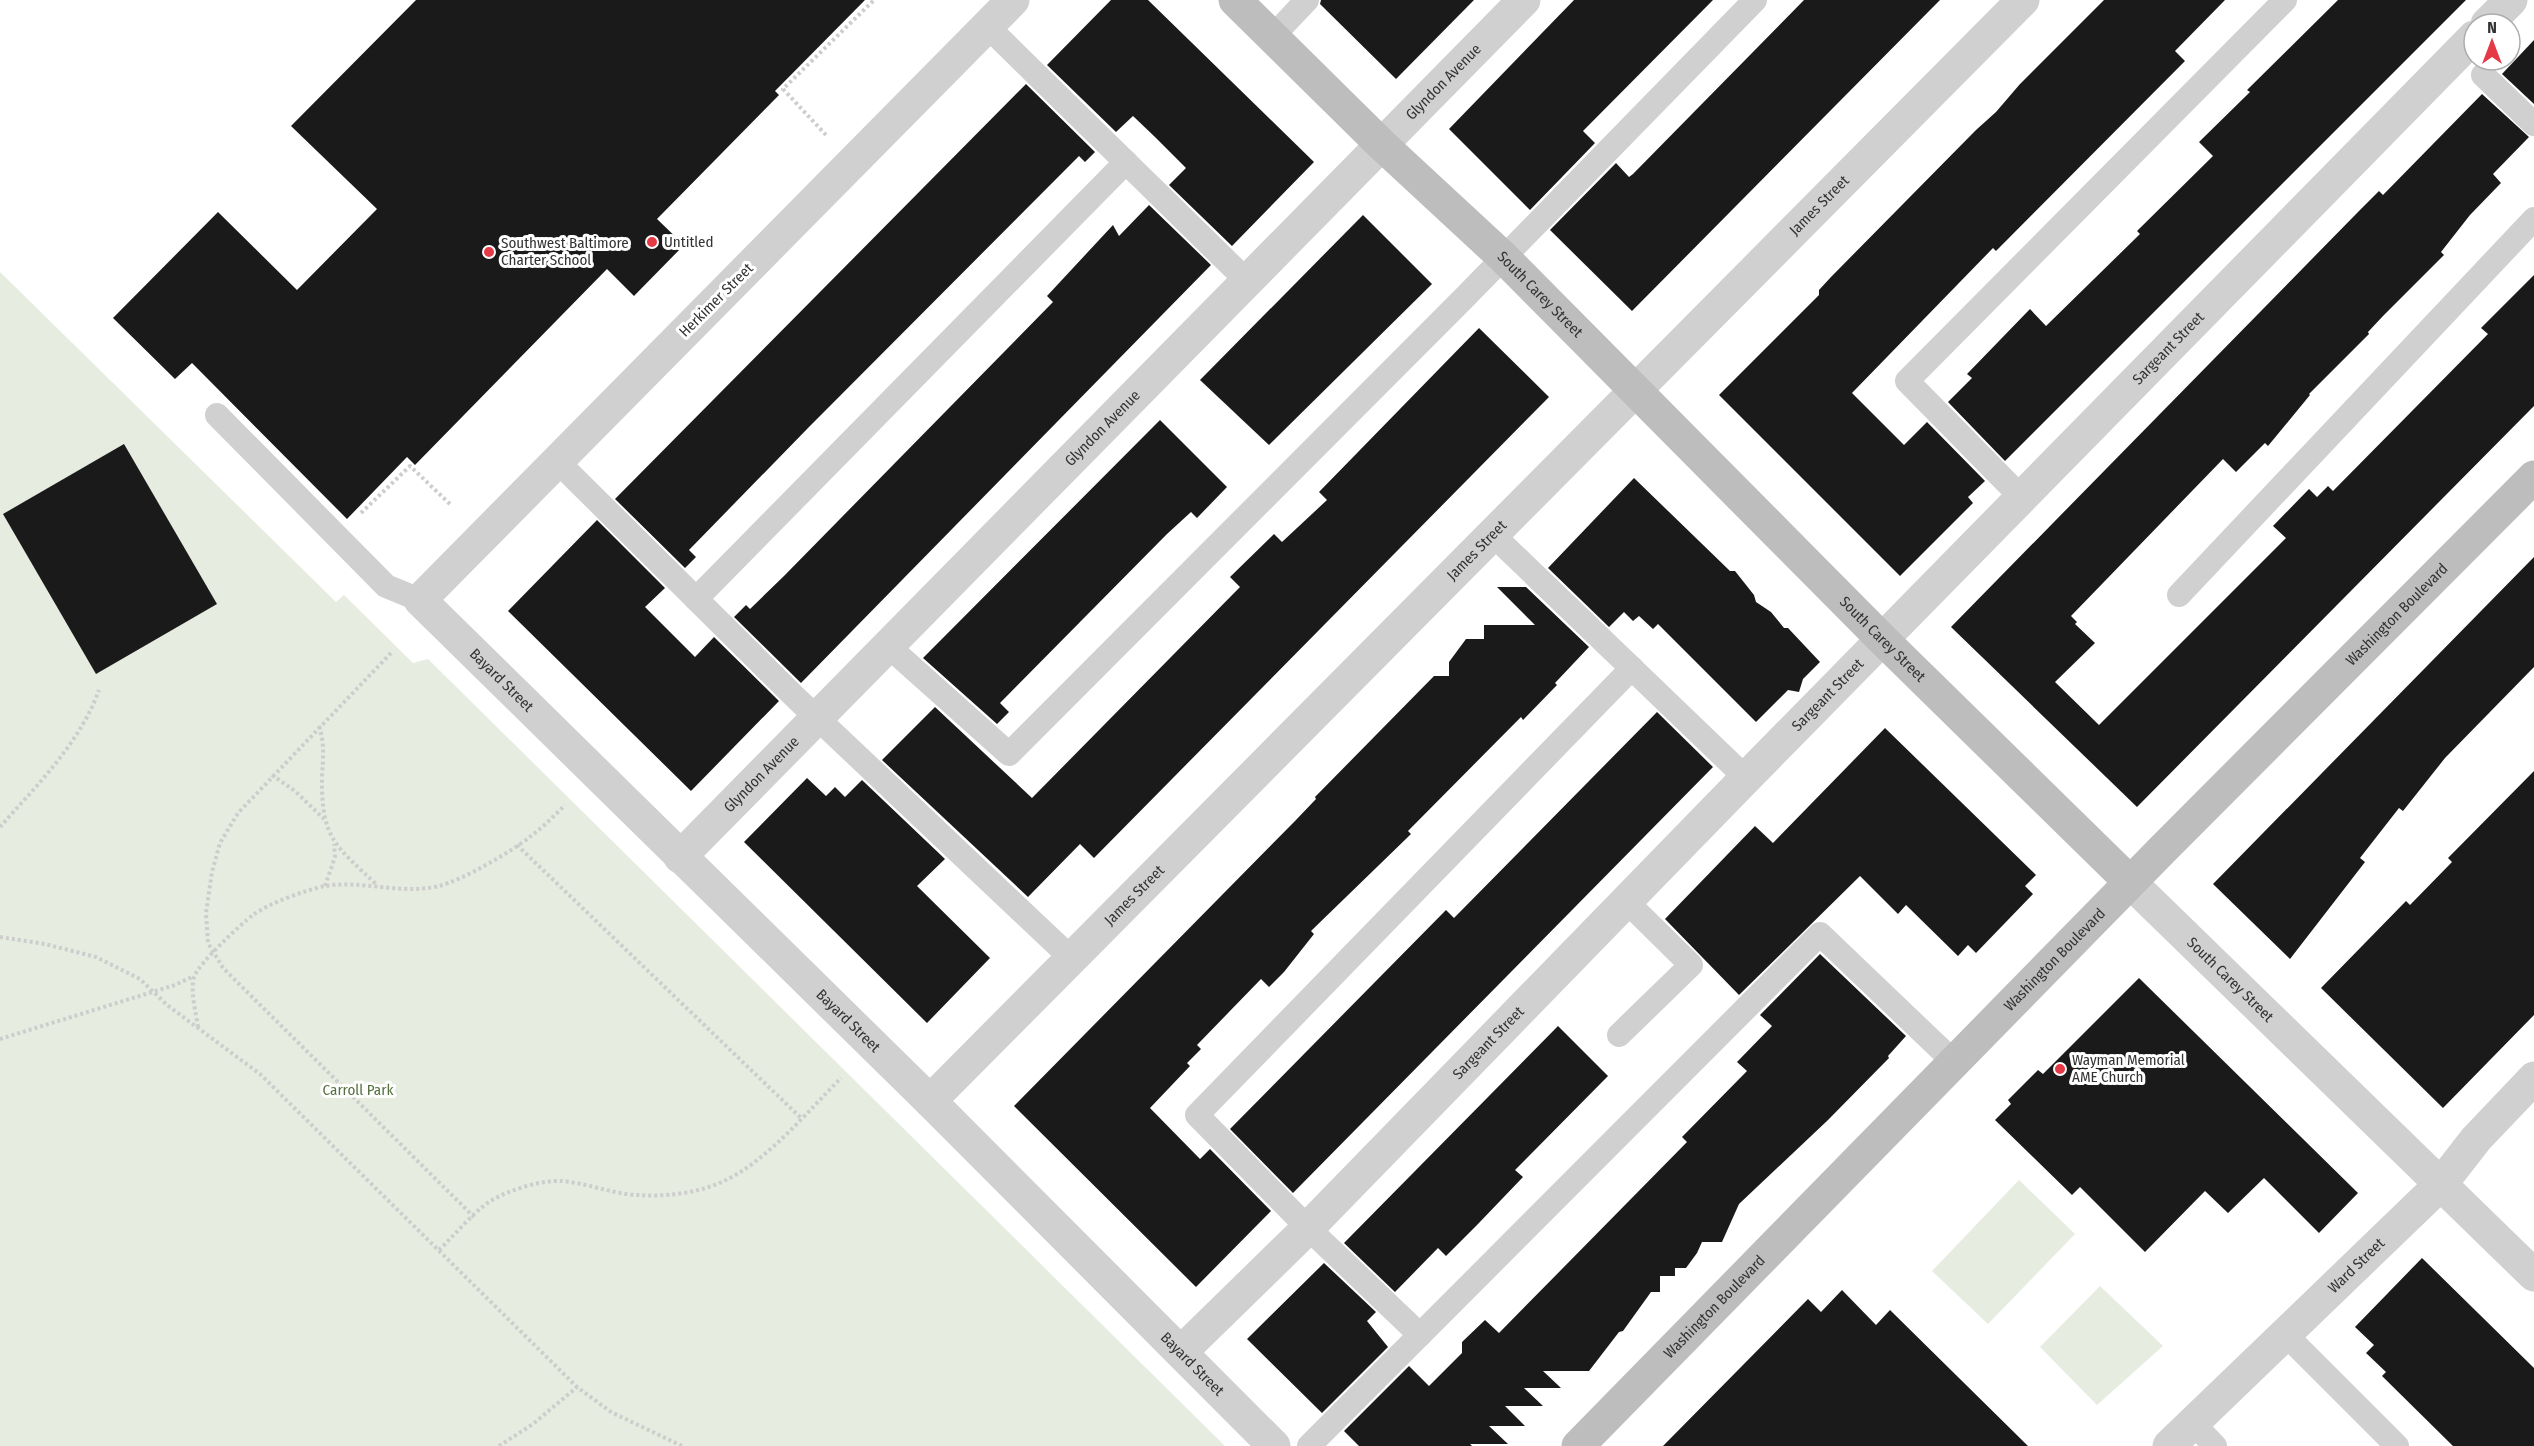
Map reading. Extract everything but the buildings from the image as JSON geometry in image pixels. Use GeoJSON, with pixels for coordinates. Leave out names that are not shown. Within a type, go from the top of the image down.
{"type":"FeatureCollection","features":[{"type":"Feature","properties":{"kind":"main road","name":"South Carey Street"},"geometry":{"type":"LineString","coordinates":[[1235,0],[1382,145],[1503,257],[1883,640],[2130,882]]}},
{"type":"Feature","properties":{"kind":"main road","name":"Washington Boulevard"},"geometry":{"type":"LineString","coordinates":[[1578,1446],[2130,882],[2534,477]]}},
{"type":"Feature","properties":{"kind":"street","name":"Herkimer Street"},"geometry":{"type":"LineString","coordinates":[[420,600],[1013,0]]}},
{"type":"Feature","properties":{"kind":"street","name":"Glyndon Avenue"},"geometry":{"type":"LineString","coordinates":[[680,857],[1524,0]]}},
{"type":"Feature","properties":{"kind":"street","name":"James Street"},"geometry":{"type":"LineString","coordinates":[[930,1101],[2023,0]]}},
{"type":"Feature","properties":{"kind":"street"},"geometry":{"type":"LineString","coordinates":[[2499,12],[2511,0]]}},
{"type":"Feature","properties":{"kind":"street","name":"Sargeant Street"},"geometry":{"type":"LineString","coordinates":[[1181,1352],[1308,1228],[1746,778],[2462,49]]}},
{"type":"Feature","properties":{"kind":"street","name":"Bayard Street"},"geometry":{"type":"LineString","coordinates":[[420,600],[930,1101],[1274,1446]]}},
{"type":"Feature","properties":{"kind":"street","name":"South Carey Street"},"geometry":{"type":"LineString","coordinates":[[2130,882],[2534,1275]]}},
{"type":"Feature","properties":{"kind":"street","name":"Ward Street"},"geometry":{"type":"LineString","coordinates":[[2169,1446],[2204,1434],[2285,1334],[2441,1184],[2476,1138],[2534,1078]]}},
{"type":"Feature","properties":{"kind":"lane"},"geometry":{"type":"LineString","coordinates":[[1272,37],[1307,0]]}},
{"type":"Feature","properties":{"kind":"lane"},"geometry":{"type":"LineString","coordinates":[[887,645],[1009,754],[1755,0]]}},
{"type":"Feature","properties":{"kind":"lane"},"geometry":{"type":"LineString","coordinates":[[2022,498],[1907,381],[2285,0]]}},
{"type":"Feature","properties":{"kind":"lane"},"geometry":{"type":"LineString","coordinates":[[987,26],[1247,282]]}},
{"type":"Feature","properties":{"kind":"lane"},"geometry":{"type":"LineString","coordinates":[[2483,75],[2534,124]]}},
{"type":"Feature","properties":{"kind":"lane"},"geometry":{"type":"LineString","coordinates":[[696,599],[1126,162]]}},
{"type":"Feature","properties":{"kind":"lane"},"geometry":{"type":"LineString","coordinates":[[2179,595],[2534,219]]}},
{"type":"Feature","properties":{"kind":"lane"},"geometry":{"type":"LineString","coordinates":[[218,415],[386,586],[420,600]]}},
{"type":"Feature","properties":{"kind":"lane"},"geometry":{"type":"LineString","coordinates":[[558,461],[816,718],[1071,958]]}},
{"type":"Feature","properties":{"kind":"lane"},"geometry":{"type":"LineString","coordinates":[[1492,534],[1746,778]]}},
{"type":"Feature","properties":{"kind":"lane"},"geometry":{"type":"LineString","coordinates":[[1420,1335],[1308,1228],[1197,1115],[1632,668]]}},
{"type":"Feature","properties":{"kind":"lane"},"geometry":{"type":"LineString","coordinates":[[1619,1035],[1691,965],[1626,901]]}},
{"type":"Feature","properties":{"kind":"lane"},"geometry":{"type":"LineString","coordinates":[[1309,1446],[1820,934],[1954,1062]]}},
{"type":"Feature","properties":{"kind":"lane"},"geometry":{"type":"LineString","coordinates":[[2285,1334],[2397,1446]]}},
{"type":"Feature","properties":{"kind":"path"},"geometry":{"type":"LineString","coordinates":[[827,136],[783,89],[874,0]]}},
{"type":"Feature","properties":{"kind":"path"},"geometry":{"type":"LineString","coordinates":[[356,518],[410,466],[452,506]]}},
{"type":"Feature","properties":{"kind":"path"},"geometry":{"type":"LineString","coordinates":[[391,653],[272,775],[238,813],[219,843],[206,913],[208,943],[223,968],[474,1217]]}},
{"type":"Feature","properties":{"kind":"path"},"geometry":{"type":"LineString","coordinates":[[0,827],[61,756],[90,715],[99,690]]}},
{"type":"Feature","properties":{"kind":"path"},"geometry":{"type":"LineString","coordinates":[[319,726],[324,740],[322,803],[335,857],[325,886]]}},
{"type":"Feature","properties":{"kind":"path"},"geometry":{"type":"LineString","coordinates":[[272,775],[296,791],[325,819]]}},
{"type":"Feature","properties":{"kind":"path"},"geometry":{"type":"LineString","coordinates":[[0,1039],[194,976],[213,952],[254,914],[293,896],[325,886],[438,886],[466,875],[531,837],[565,805]]}},
{"type":"Feature","properties":{"kind":"path"},"geometry":{"type":"LineString","coordinates":[[333,843],[378,887]]}},
{"type":"Feature","properties":{"kind":"path"},"geometry":{"type":"LineString","coordinates":[[518,845],[801,1118]]}},
{"type":"Feature","properties":{"kind":"path"},"geometry":{"type":"LineString","coordinates":[[0,937],[45,944],[96,957],[141,979],[167,1005],[260,1074],[577,1387],[611,1412],[682,1446]]}},
{"type":"Feature","properties":{"kind":"path"},"geometry":{"type":"LineString","coordinates":[[194,976],[193,989],[198,1028]]}},
{"type":"Feature","properties":{"kind":"path"},"geometry":{"type":"LineString","coordinates":[[439,1250],[491,1201],[520,1189],[548,1182],[562,1181],[636,1195],[691,1191],[725,1181],[753,1165],[841,1078]]}},
{"type":"Feature","properties":{"kind":"path"},"geometry":{"type":"LineString","coordinates":[[499,1446],[533,1424],[577,1387]]}},
{"type":"Feature","properties":{"kind":"green space","name":"Carroll Park"},"geometry":{"type":"Polygon","coordinates":[[[0,272],[336,602],[344,595],[413,663],[428,659],[1225,1446],[0,1446],[0,272]]]}},
{"type":"Feature","properties":{"kind":"green space"},"geometry":{"type":"Polygon","coordinates":[[[2019,1180],[2075,1234],[1988,1324],[1932,1271],[2019,1180]]]}},
{"type":"Feature","properties":{"kind":"green space"},"geometry":{"type":"Polygon","coordinates":[[[2100,1286],[2163,1346],[2097,1405],[2040,1347],[2100,1286]]]}},
{"type":"Feature","properties":{"kind":"place","name":"Untitled"},"geometry":{"type":"Point","coordinates":[652,242]}},
{"type":"Feature","properties":{"kind":"place","name":"Southwest Baltimore Charter School"},"geometry":{"type":"Point","coordinates":[489,252]}},
{"type":"Feature","properties":{"kind":"place","name":"Wayman Memorial AME Church"},"geometry":{"type":"Point","coordinates":[2060,1069]}}]}
